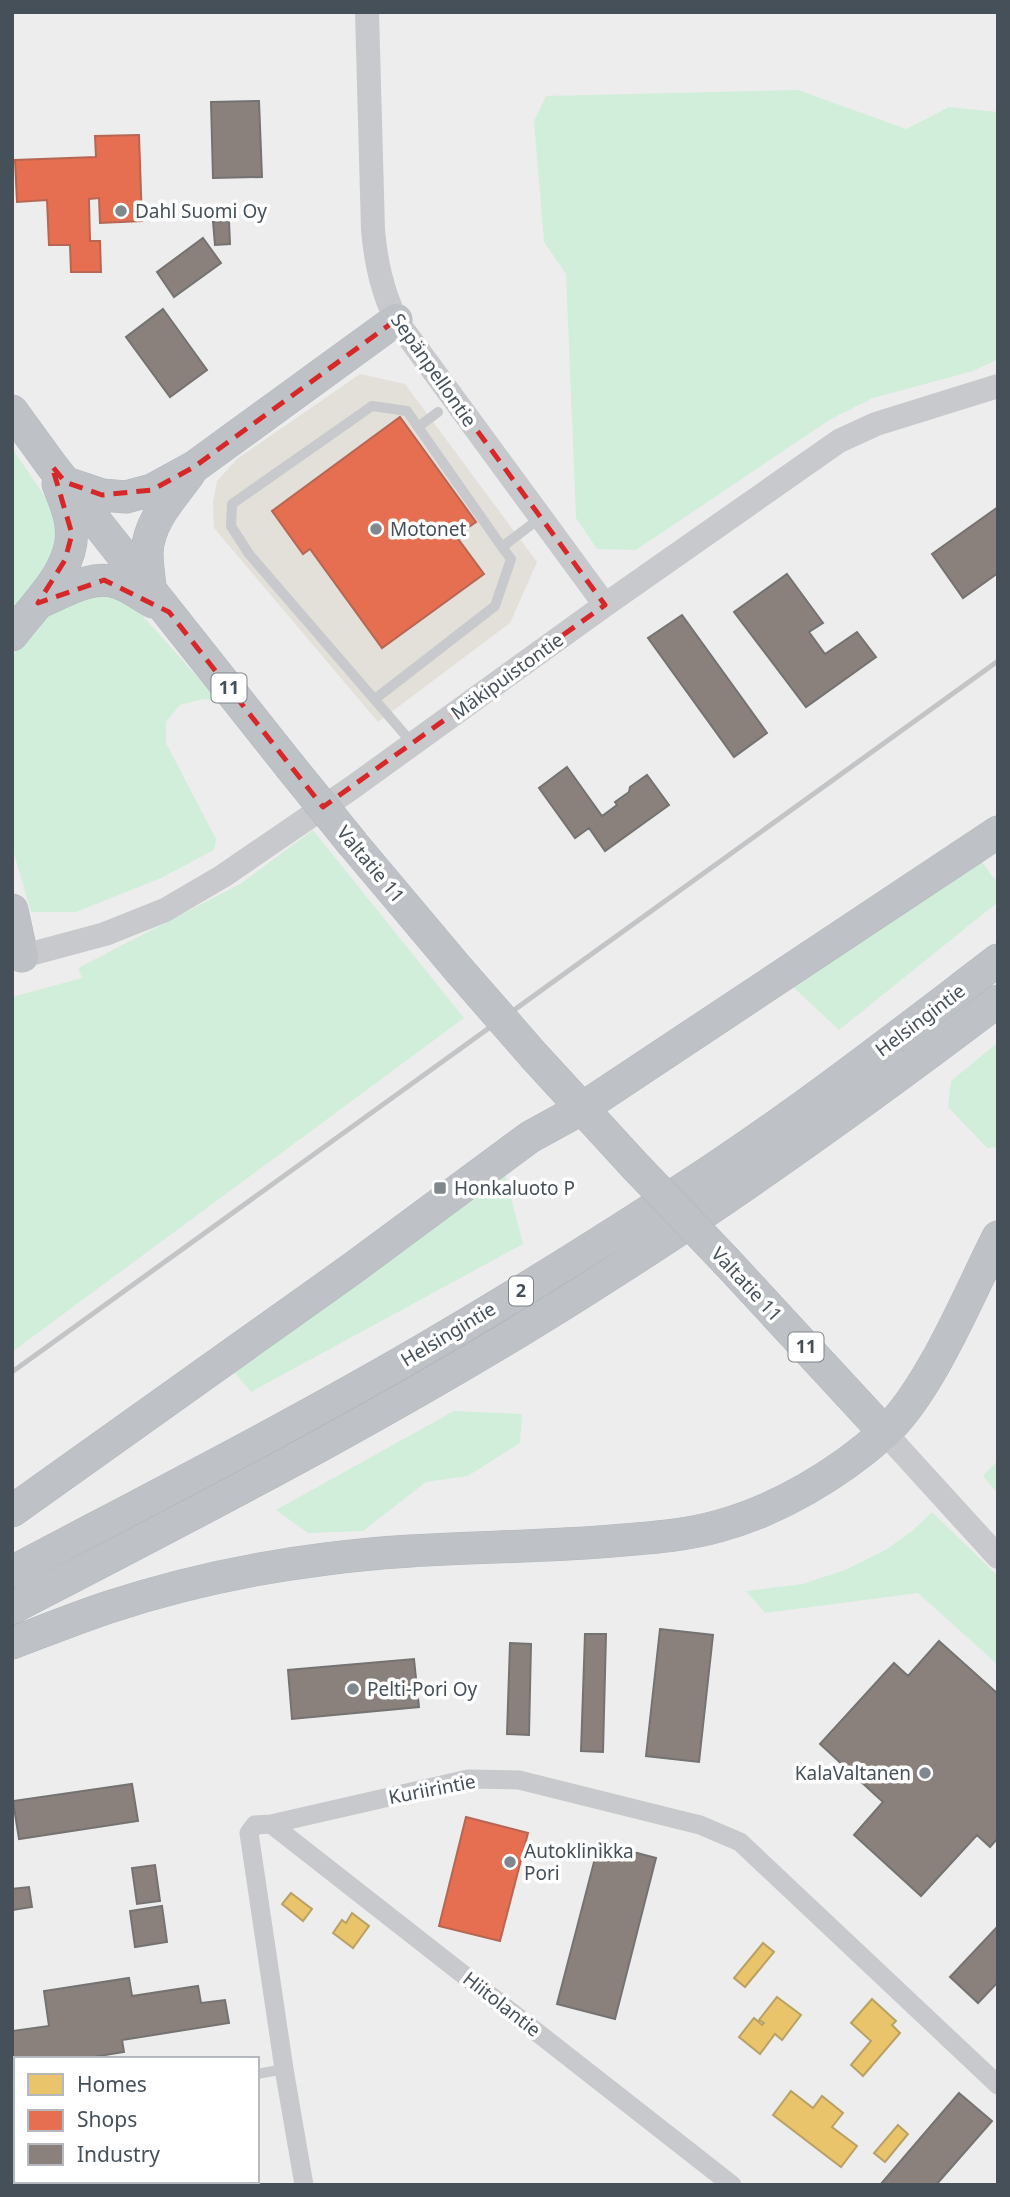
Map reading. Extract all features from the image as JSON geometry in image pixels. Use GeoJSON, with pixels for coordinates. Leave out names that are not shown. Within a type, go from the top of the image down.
{"type":"FeatureCollection","features":[{"type":"Feature","properties":{"kind":"highway"},"geometry":{"type":"LineString","coordinates":[[59,474],[102,495],[126,497],[152,490],[194,467],[396,320]]}},
{"type":"Feature","properties":{"kind":"highway","name":"11"},"geometry":{"type":"LineString","coordinates":[[12,411],[169,612]]}},
{"type":"Feature","properties":{"kind":"highway"},"geometry":{"type":"LineString","coordinates":[[150,587],[147,552],[151,530],[160,513],[194,467]]}},
{"type":"Feature","properties":{"kind":"highway"},"geometry":{"type":"LineString","coordinates":[[12,635],[56,578],[65,560],[72,534],[59,474]]}},
{"type":"Feature","properties":{"kind":"highway"},"geometry":{"type":"LineString","coordinates":[[38,603],[81,584],[104,580],[117,582],[169,612]]}},
{"type":"Feature","properties":{"kind":"highway","name":"Valtatie 11"},"geometry":{"type":"LineString","coordinates":[[169,612],[352,844],[459,970],[581,1109],[727,1262],[884,1433]]}},
{"type":"Feature","properties":{"kind":"highway"},"geometry":{"type":"LineString","coordinates":[[12,1511],[353,1268],[530,1137],[581,1109],[998,832]]}},
{"type":"Feature","properties":{"kind":"highway"},"geometry":{"type":"LineString","coordinates":[[12,910],[17,957]]}},
{"type":"Feature","properties":{"kind":"highway","name":"Helsingintie"},"geometry":{"type":"LineString","coordinates":[[12,1572],[239,1453],[423,1350],[591,1248],[731,1157],[854,1069],[998,960]]}},
{"type":"Feature","properties":{"kind":"highway","name":"Helsingintie"},"geometry":{"type":"LineString","coordinates":[[12,1608],[254,1482],[437,1379],[615,1272],[737,1192],[876,1094],[998,1001]]}},
{"type":"Feature","properties":{"kind":"highway"},"geometry":{"type":"LineString","coordinates":[[12,1643],[145,1597],[221,1577],[269,1568],[391,1552],[580,1544],[668,1536],[720,1526],[775,1505],[832,1473],[884,1433],[922,1383],[998,1237]]}},
{"type":"Feature","properties":{"kind":"street","name":"Sepänpellontie"},"geometry":{"type":"LineString","coordinates":[[368,12],[373,230],[376,264],[384,294],[396,320],[606,605]]}},
{"type":"Feature","properties":{"kind":"street","name":"Mäkipuistontie"},"geometry":{"type":"LineString","coordinates":[[17,957],[105,934],[165,911],[223,876],[413,744],[839,441],[876,424],[998,386]]}},
{"type":"Feature","properties":{"kind":"street"},"geometry":{"type":"LineString","coordinates":[[884,1433],[998,1557]]}},
{"type":"Feature","properties":{"kind":"street","name":"Kuriirintie"},"geometry":{"type":"LineString","coordinates":[[304,2185],[249,1833],[255,1825],[271,1824],[468,1779],[519,1780],[700,1825],[740,1842],[998,2085]]}},
{"type":"Feature","properties":{"kind":"street","name":"Hiitolantie"},"geometry":{"type":"LineString","coordinates":[[271,1824],[732,2185]]}},
{"type":"Feature","properties":{"kind":"lane"},"geometry":{"type":"LineString","coordinates":[[375,699],[495,606],[511,559],[407,411],[372,406],[232,504],[230,526],[249,554],[413,744]]}},
{"type":"Feature","properties":{"kind":"lane"},"geometry":{"type":"LineString","coordinates":[[418,427],[438,412]]}},
{"type":"Feature","properties":{"kind":"lane"},"geometry":{"type":"LineString","coordinates":[[502,547],[540,517]]}},
{"type":"Feature","properties":{"kind":"lane"},"geometry":{"type":"LineString","coordinates":[[259,2074],[284,2069]]}},
{"type":"Feature","properties":{"kind":"highlighted area"},"geometry":{"type":"Polygon","coordinates":[[[396,320],[605,605],[323,807],[169,612],[104,580],[38,603],[65,560],[72,534],[52,466],[65,482],[102,495],[152,490],[194,467],[396,320]]]}},
{"type":"Feature","properties":{"kind":"shaded area"},"geometry":{"type":"Polygon","coordinates":[[[360,374],[405,384],[537,562],[510,623],[378,722],[214,528],[213,502],[217,481],[237,459],[360,374]]]}},
{"type":"Feature","properties":{"kind":"green space"},"geometry":{"type":"Polygon","coordinates":[[[798,90],[906,129],[949,107],[998,112],[998,359],[973,371],[873,398],[831,419],[636,550],[597,549],[576,518],[566,274],[544,242],[534,121],[546,96],[798,90]]]}},
{"type":"Feature","properties":{"kind":"green space"},"geometry":{"type":"Polygon","coordinates":[[[12,448],[59,517],[61,541],[12,621],[12,448]]]}},
{"type":"Feature","properties":{"kind":"green space"},"geometry":{"type":"Polygon","coordinates":[[[116,593],[141,614],[220,702],[203,699],[180,705],[166,722],[166,743],[216,839],[214,850],[161,878],[76,912],[31,912],[12,847],[12,658],[38,623],[80,595],[116,593]]]}},
{"type":"Feature","properties":{"kind":"green space"},"geometry":{"type":"Polygon","coordinates":[[[313,830],[464,1018],[12,1352],[12,997],[82,978],[78,968],[240,884],[313,830]]]}},
{"type":"Feature","properties":{"kind":"green space"},"geometry":{"type":"Polygon","coordinates":[[[980,859],[998,884],[998,902],[839,1030],[793,987],[980,859]]]}},
{"type":"Feature","properties":{"kind":"green space"},"geometry":{"type":"Polygon","coordinates":[[[998,1042],[998,1147],[987,1148],[948,1107],[951,1081],[998,1042]]]}},
{"type":"Feature","properties":{"kind":"green space"},"geometry":{"type":"Polygon","coordinates":[[[505,1174],[523,1244],[251,1392],[234,1372],[505,1174]]]}},
{"type":"Feature","properties":{"kind":"green space"},"geometry":{"type":"Polygon","coordinates":[[[454,1411],[522,1414],[520,1443],[468,1476],[426,1482],[363,1531],[308,1533],[276,1510],[454,1411]]]}},
{"type":"Feature","properties":{"kind":"green space"},"geometry":{"type":"Polygon","coordinates":[[[998,1460],[998,1494],[983,1476],[998,1460]]]}},
{"type":"Feature","properties":{"kind":"green space"},"geometry":{"type":"Polygon","coordinates":[[[932,1512],[998,1576],[998,1665],[918,1593],[765,1613],[746,1591],[802,1584],[845,1570],[887,1549],[932,1512]]]}},
{"type":"Feature","properties":{"kind":"building: Homes"},"geometry":{"type":"Polygon","coordinates":[[[291,1893],[312,1909],[303,1921],[282,1904],[291,1893]]]}},
{"type":"Feature","properties":{"kind":"building: Homes"},"geometry":{"type":"Polygon","coordinates":[[[352,1913],[369,1926],[353,1948],[333,1933],[342,1920],[346,1923],[352,1913]]]}},
{"type":"Feature","properties":{"kind":"building: Homes"},"geometry":{"type":"Polygon","coordinates":[[[763,1943],[774,1952],[745,1987],[734,1978],[763,1943]]]}},
{"type":"Feature","properties":{"kind":"building: Homes"},"geometry":{"type":"Polygon","coordinates":[[[777,1997],[801,2015],[782,2040],[775,2034],[760,2054],[739,2037],[754,2018],[762,2025],[764,2023],[759,2020],[777,1997]]]}},
{"type":"Feature","properties":{"kind":"building: Homes"},"geometry":{"type":"Polygon","coordinates":[[[872,1999],[896,2021],[892,2025],[900,2033],[863,2076],[851,2065],[871,2041],[851,2023],[872,1999]]]}},
{"type":"Feature","properties":{"kind":"building: Homes"},"geometry":{"type":"Polygon","coordinates":[[[791,2091],[813,2108],[822,2096],[843,2113],[832,2127],[857,2146],[841,2167],[773,2115],[791,2091]]]}},
{"type":"Feature","properties":{"kind":"building: Homes"},"geometry":{"type":"Polygon","coordinates":[[[898,2125],[908,2134],[885,2162],[874,2153],[898,2125]]]}},
{"type":"Feature","properties":{"kind":"building: Shops","name":"Dahl Suomi Oy"},"geometry":{"type":"Polygon","coordinates":[[[139,135],[142,221],[100,223],[99,198],[89,199],[90,241],[100,241],[101,272],[71,272],[70,245],[49,245],[47,200],[17,202],[15,160],[96,157],[95,136],[139,135]]]}},
{"type":"Feature","properties":{"kind":"building: Shops","name":"Motonet"},"geometry":{"type":"Polygon","coordinates":[[[400,417],[476,522],[456,536],[484,574],[382,648],[310,549],[303,554],[272,511],[400,417]]]}},
{"type":"Feature","properties":{"kind":"building: Shops"},"geometry":{"type":"Polygon","coordinates":[[[466,1817],[528,1833],[500,1941],[439,1926],[466,1817]]]}},
{"type":"Feature","properties":{"kind":"building: Industry"},"geometry":{"type":"Polygon","coordinates":[[[259,101],[262,177],[213,178],[211,102],[259,101]]]}},
{"type":"Feature","properties":{"kind":"building: Industry"},"geometry":{"type":"Polygon","coordinates":[[[229,221],[230,244],[215,245],[213,222],[229,221]]]}},
{"type":"Feature","properties":{"kind":"building: Industry"},"geometry":{"type":"Polygon","coordinates":[[[203,238],[221,263],[174,297],[157,272],[203,238]]]}},
{"type":"Feature","properties":{"kind":"building: Industry"},"geometry":{"type":"Polygon","coordinates":[[[163,309],[207,370],[170,397],[126,337],[163,309]]]}},
{"type":"Feature","properties":{"kind":"building: Industry"},"geometry":{"type":"Polygon","coordinates":[[[998,507],[998,573],[963,598],[932,554],[998,507]]]}},
{"type":"Feature","properties":{"kind":"building: Industry"},"geometry":{"type":"Polygon","coordinates":[[[787,574],[823,623],[809,632],[825,654],[857,632],[876,657],[806,707],[734,612],[787,574]]]}},
{"type":"Feature","properties":{"kind":"building: Industry"},"geometry":{"type":"Polygon","coordinates":[[[682,615],[767,733],[734,757],[648,638],[682,615]]]}},
{"type":"Feature","properties":{"kind":"building: Industry"},"geometry":{"type":"Polygon","coordinates":[[[567,767],[602,816],[617,805],[615,802],[629,792],[630,787],[647,775],[669,805],[605,851],[589,828],[575,838],[539,788],[567,767]]]}},
{"type":"Feature","properties":{"kind":"building: Industry"},"geometry":{"type":"Polygon","coordinates":[[[660,1629],[713,1635],[699,1762],[646,1756],[660,1629]]]}},
{"type":"Feature","properties":{"kind":"building: Industry"},"geometry":{"type":"Polygon","coordinates":[[[585,1634],[606,1634],[603,1752],[581,1751],[585,1634]]]}},
{"type":"Feature","properties":{"kind":"building: Industry","name":"KalaValtanen"},"geometry":{"type":"Polygon","coordinates":[[[939,1641],[998,1694],[998,1838],[990,1847],[977,1835],[921,1896],[854,1835],[883,1802],[820,1744],[894,1663],[908,1676],[939,1641]]]}},
{"type":"Feature","properties":{"kind":"building: Industry"},"geometry":{"type":"Polygon","coordinates":[[[510,1643],[531,1644],[529,1735],[507,1734],[510,1643]]]}},
{"type":"Feature","properties":{"kind":"building: Industry","name":"Pelti-Pori Oy"},"geometry":{"type":"Polygon","coordinates":[[[414,1659],[419,1707],[292,1719],[288,1670],[414,1659]]]}},
{"type":"Feature","properties":{"kind":"building: Industry"},"geometry":{"type":"Polygon","coordinates":[[[132,1784],[138,1821],[19,1839],[13,1801],[132,1784]]]}},
{"type":"Feature","properties":{"kind":"building: Industry"},"geometry":{"type":"Polygon","coordinates":[[[599,1843],[656,1858],[615,2019],[557,2004],[599,1843]]]}},
{"type":"Feature","properties":{"kind":"building: Industry"},"geometry":{"type":"Polygon","coordinates":[[[155,1865],[160,1901],[137,1904],[132,1868],[155,1865]]]}},
{"type":"Feature","properties":{"kind":"building: Industry"},"geometry":{"type":"Polygon","coordinates":[[[29,1887],[32,1907],[12,1910],[12,1889],[29,1887]]]}},
{"type":"Feature","properties":{"kind":"building: Industry"},"geometry":{"type":"Polygon","coordinates":[[[162,1906],[167,1942],[135,1947],[130,1911],[162,1906]]]}},
{"type":"Feature","properties":{"kind":"building: Industry"},"geometry":{"type":"Polygon","coordinates":[[[998,1926],[998,1982],[978,2003],[950,1977],[998,1926]]]}},
{"type":"Feature","properties":{"kind":"building: Industry"},"geometry":{"type":"Polygon","coordinates":[[[129,1978],[132,1996],[198,1986],[201,2003],[225,2000],[229,2023],[122,2040],[124,2052],[93,2057],[14,2057],[12,2069],[12,2031],[49,2026],[44,1991],[129,1978]]]}},
{"type":"Feature","properties":{"kind":"building: Industry"},"geometry":{"type":"Polygon","coordinates":[[[959,2093],[992,2121],[936,2185],[880,2185],[959,2093]]]}},
{"type":"Feature","properties":{"kind":"building: Industry"},"geometry":{"type":"Polygon","coordinates":[[[126,2183],[146,2185],[126,2185],[126,2183]]]}},
{"type":"Feature","properties":{"kind":"railway"},"geometry":{"type":"LineString","coordinates":[[12,1372],[998,661]]}},
{"type":"Feature","properties":{"kind":"place","name":"Dahl Suomi Oy"},"geometry":{"type":"Point","coordinates":[121,211]}},
{"type":"Feature","properties":{"kind":"place","name":"Motonet"},"geometry":{"type":"Point","coordinates":[376,529]}},
{"type":"Feature","properties":{"kind":"place","name":"Honkaluoto P"},"geometry":{"type":"Point","coordinates":[440,1188]}},
{"type":"Feature","properties":{"kind":"place","name":"Pelti-Pori Oy"},"geometry":{"type":"Point","coordinates":[353,1689]}},
{"type":"Feature","properties":{"kind":"place","name":"KalaValtanen"},"geometry":{"type":"Point","coordinates":[925,1773]}},
{"type":"Feature","properties":{"kind":"place","name":"Autoklinikka Pori"},"geometry":{"type":"Point","coordinates":[510,1862]}}]}
